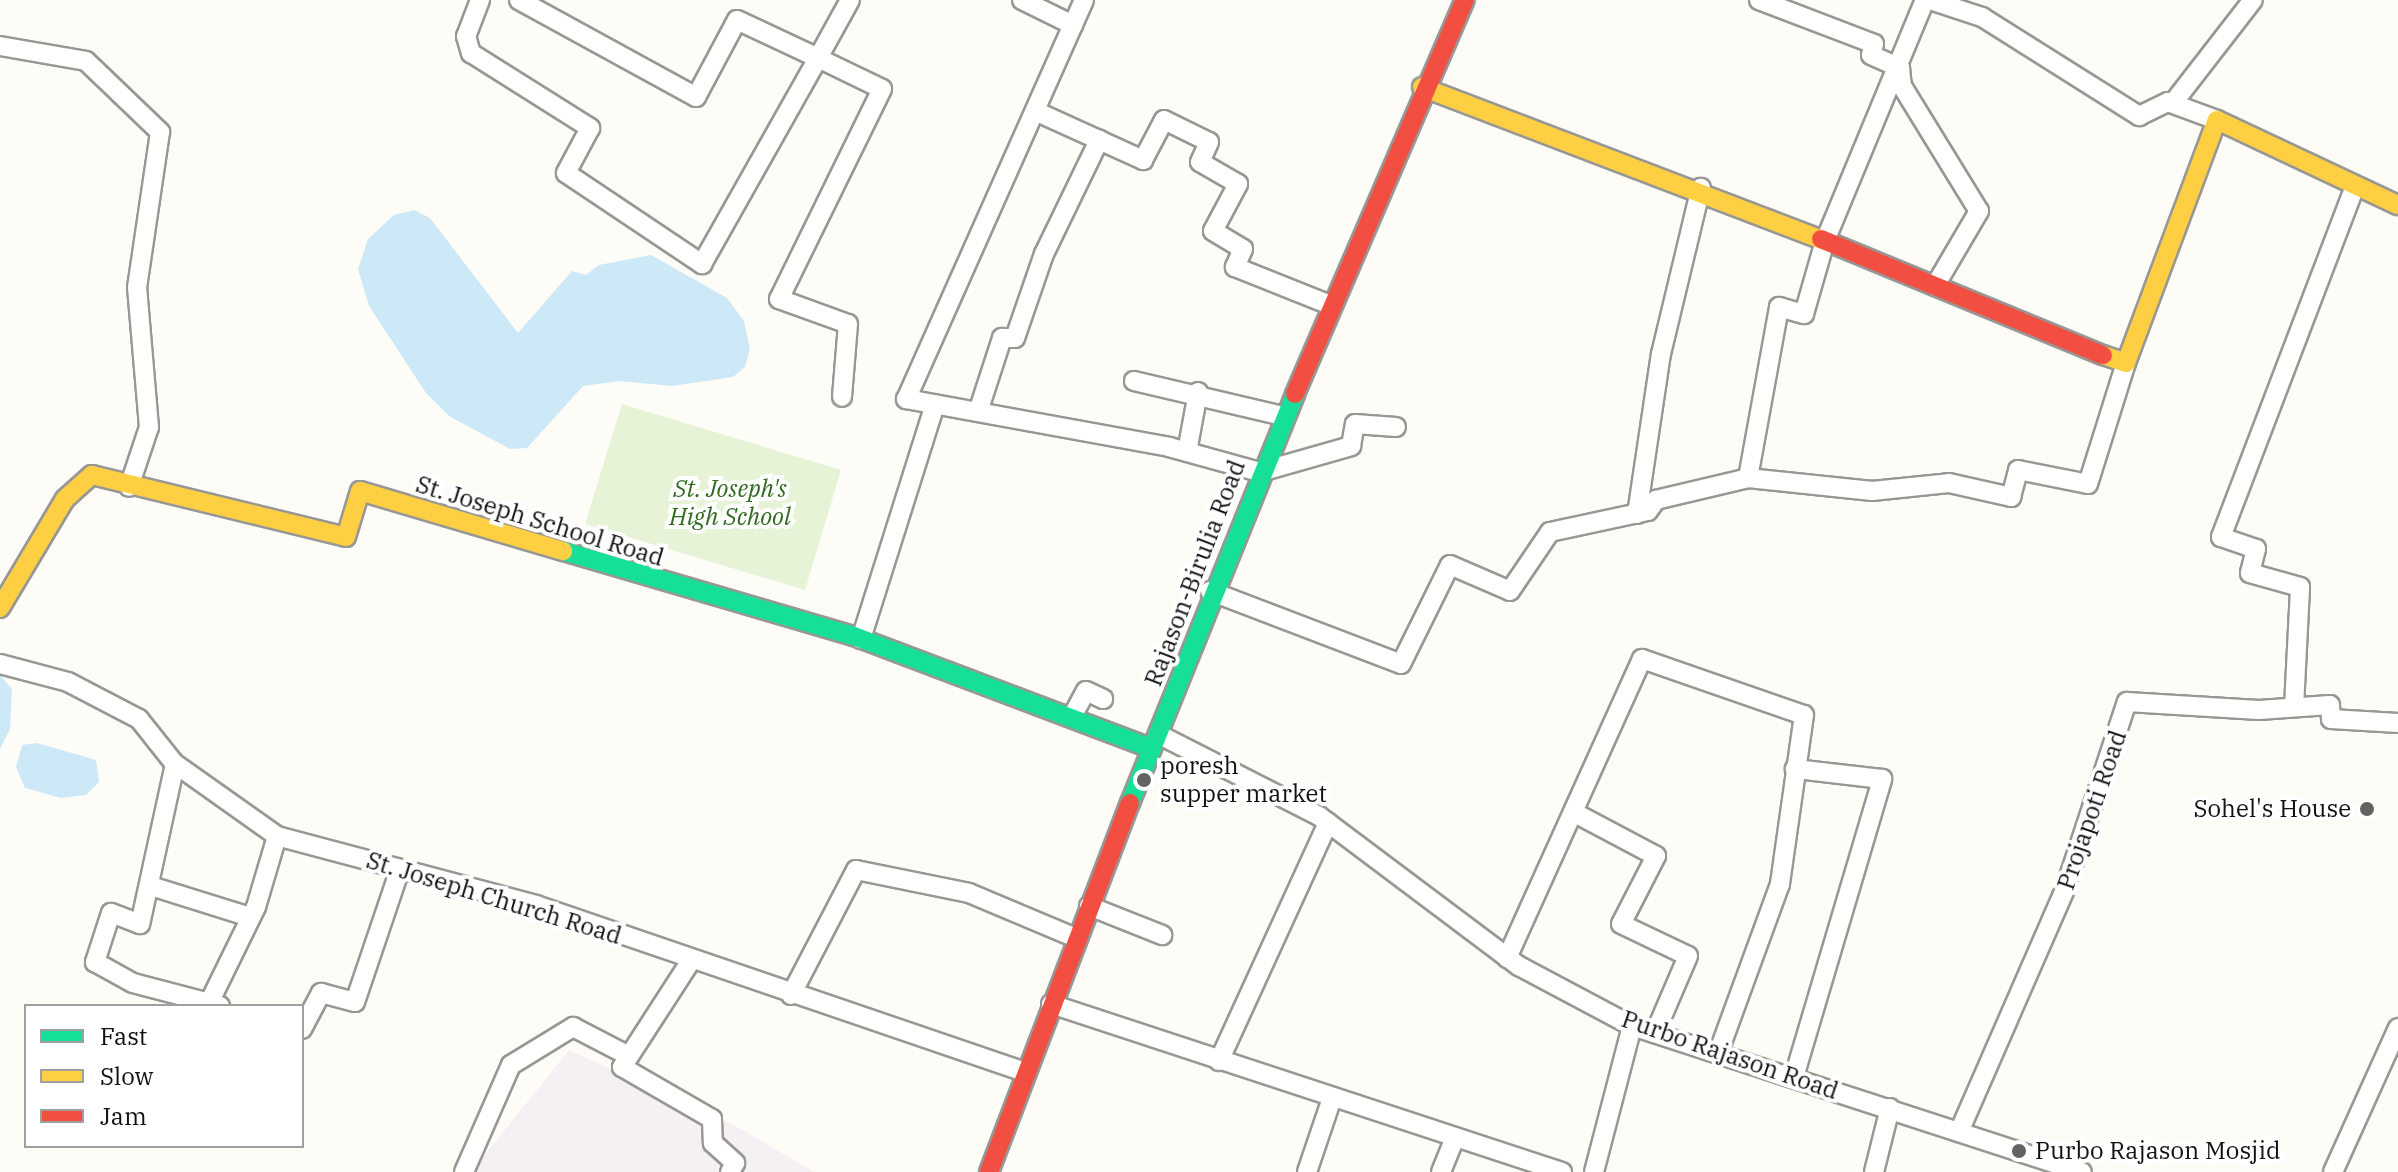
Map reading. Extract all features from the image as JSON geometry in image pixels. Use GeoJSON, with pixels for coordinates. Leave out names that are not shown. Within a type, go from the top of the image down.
{"type":"FeatureCollection","features":[{"type":"Feature","properties":{"kind":"street"},"geometry":{"type":"LineString","coordinates":[[480,0],[466,36],[471,53],[590,128],[566,173],[702,264],[850,0]]}},
{"type":"Feature","properties":{"kind":"street"},"geometry":{"type":"LineString","coordinates":[[519,0],[696,97],[737,20],[882,89],[779,299],[848,324],[842,397]]}},
{"type":"Feature","properties":{"kind":"street"},"geometry":{"type":"LineString","coordinates":[[1022,0],[1073,25]]}},
{"type":"Feature","properties":{"kind":"street"},"geometry":{"type":"LineString","coordinates":[[1084,0],[906,399],[1187,452],[1260,472],[1351,446],[1355,424],[1396,427]]}},
{"type":"Feature","properties":{"kind":"street","name":"Rajason-Birulia Road"},"geometry":{"type":"LineString","coordinates":[[989,1172],[1210,591],[1422,87],[1465,0]]}},
{"type":"Feature","properties":{"kind":"street"},"geometry":{"type":"LineString","coordinates":[[1759,0],[1874,44],[1871,55],[1900,68]]}},
{"type":"Feature","properties":{"kind":"street"},"geometry":{"type":"LineString","coordinates":[[1748,478],[1779,307],[1804,314],[1825,241],[1927,0],[1982,17],[2139,116],[2173,103],[2253,0]]}},
{"type":"Feature","properties":{"kind":"street"},"geometry":{"type":"LineString","coordinates":[[0,46],[86,61],[160,132],[137,287],[149,427],[129,487]]}},
{"type":"Feature","properties":{"kind":"street"},"geometry":{"type":"LineString","coordinates":[[1900,68],[1902,86],[1979,211],[1935,286]]}},
{"type":"Feature","properties":{"kind":"street"},"geometry":{"type":"LineString","coordinates":[[1422,87],[1701,188],[2126,363]]}},
{"type":"Feature","properties":{"kind":"street"},"geometry":{"type":"LineString","coordinates":[[2173,103],[2217,120],[2398,205]]}},
{"type":"Feature","properties":{"kind":"street"},"geometry":{"type":"LineString","coordinates":[[1035,111],[1143,160],[1164,120],[1209,142],[1200,162],[1238,184],[1213,231],[1243,249],[1235,267],[1330,305]]}},
{"type":"Feature","properties":{"kind":"street"},"geometry":{"type":"LineString","coordinates":[[1210,591],[1401,664],[1450,565],[1510,591],[1550,532],[1637,514],[1656,500],[1748,478],[1872,491],[1949,483],[2011,497],[2018,470],[2088,484],[2126,363],[2217,120]]}},
{"type":"Feature","properties":{"kind":"street"},"geometry":{"type":"LineString","coordinates":[[978,412],[1002,338],[1015,338],[1044,254],[1099,140]]}},
{"type":"Feature","properties":{"kind":"street"},"geometry":{"type":"LineString","coordinates":[[2294,707],[2300,587],[2250,573],[2256,549],[2221,537],[2355,187]]}},
{"type":"Feature","properties":{"kind":"street"},"geometry":{"type":"LineString","coordinates":[[1637,514],[1661,354],[1701,188]]}},
{"type":"Feature","properties":{"kind":"street"},"geometry":{"type":"LineString","coordinates":[[1134,381],[1198,392],[1283,416]]}},
{"type":"Feature","properties":{"kind":"street"},"geometry":{"type":"LineString","coordinates":[[1187,452],[1198,392]]}},
{"type":"Feature","properties":{"kind":"street"},"geometry":{"type":"LineString","coordinates":[[861,639],[935,404]]}},
{"type":"Feature","properties":{"kind":"street","name":"St. Joseph School Road"},"geometry":{"type":"LineString","coordinates":[[0,608],[65,499],[92,475],[129,487],[346,537],[360,491],[861,639],[1155,741]]}},
{"type":"Feature","properties":{"kind":"street"},"geometry":{"type":"LineString","coordinates":[[1507,958],[1642,659],[1804,715],[1780,884],[1718,1053]]}},
{"type":"Feature","properties":{"kind":"street","name":"St. Joseph Church Road"},"geometry":{"type":"LineString","coordinates":[[0,664],[68,682],[139,719],[175,764],[277,836],[400,869],[692,959],[1025,1072]]}},
{"type":"Feature","properties":{"kind":"street"},"geometry":{"type":"LineString","coordinates":[[1073,715],[1086,691],[1103,699]]}},
{"type":"Feature","properties":{"kind":"street","name":"Projapoti Road"},"geometry":{"type":"LineString","coordinates":[[1959,1132],[2065,889],[2127,702],[2294,707],[2330,705],[2331,719],[2398,723]]}},
{"type":"Feature","properties":{"kind":"street","name":"Purbo Rajason Road"},"geometry":{"type":"LineString","coordinates":[[1155,741],[1328,823],[1507,958],[1632,1026],[2082,1172]]}},
{"type":"Feature","properties":{"kind":"street"},"geometry":{"type":"LineString","coordinates":[[175,764],[154,887],[140,924],[111,913],[95,962],[133,983],[214,1004],[250,917],[277,836]]}},
{"type":"Feature","properties":{"kind":"street"},"geometry":{"type":"LineString","coordinates":[[1794,1077],[1882,779],[1795,769]]}},
{"type":"Feature","properties":{"kind":"street"},"geometry":{"type":"LineString","coordinates":[[1573,812],[1656,856],[1621,924],[1688,956],[1655,1033]]}},
{"type":"Feature","properties":{"kind":"street"},"geometry":{"type":"LineString","coordinates":[[1219,1061],[1328,823]]}},
{"type":"Feature","properties":{"kind":"street"},"geometry":{"type":"LineString","coordinates":[[304,1025],[321,993],[355,1002],[400,869]]}},
{"type":"Feature","properties":{"kind":"street"},"geometry":{"type":"LineString","coordinates":[[791,995],[856,870],[969,893],[1076,938]]}},
{"type":"Feature","properties":{"kind":"street"},"geometry":{"type":"LineString","coordinates":[[154,887],[250,917]]}},
{"type":"Feature","properties":{"kind":"street"},"geometry":{"type":"LineString","coordinates":[[1089,906],[1162,935]]}},
{"type":"Feature","properties":{"kind":"street"},"geometry":{"type":"LineString","coordinates":[[692,959],[622,1067],[712,1119],[713,1143],[735,1163],[730,1172]]}},
{"type":"Feature","properties":{"kind":"street"},"geometry":{"type":"LineString","coordinates":[[1051,1004],[1562,1172]]}},
{"type":"Feature","properties":{"kind":"street"},"geometry":{"type":"LineString","coordinates":[[1594,1172],[1632,1026]]}},
{"type":"Feature","properties":{"kind":"street"},"geometry":{"type":"LineString","coordinates":[[464,1172],[511,1065],[573,1027],[629,1056]]}},
{"type":"Feature","properties":{"kind":"street"},"geometry":{"type":"LineString","coordinates":[[2333,1172],[2398,1028]]}},
{"type":"Feature","properties":{"kind":"street"},"geometry":{"type":"LineString","coordinates":[[1307,1172],[1332,1098]]}},
{"type":"Feature","properties":{"kind":"street"},"geometry":{"type":"LineString","coordinates":[[1874,1172],[1890,1108]]}},
{"type":"Feature","properties":{"kind":"street"},"geometry":{"type":"LineString","coordinates":[[1441,1172],[1454,1139]]}},
{"type":"Feature","properties":{"kind":"shaded area"},"geometry":{"type":"Polygon","coordinates":[[[569,1050],[741,1129],[814,1172],[471,1172],[569,1050]]]}},
{"type":"Feature","properties":{"kind":"green space","name":"St. Joseph's High School"},"geometry":{"type":"Polygon","coordinates":[[[622,404],[841,470],[805,590],[585,524],[622,404]]]}},
{"type":"Feature","properties":{"kind":"water"},"geometry":{"type":"Polygon","coordinates":[[[414,210],[430,218],[518,333],[572,271],[586,275],[599,265],[651,255],[727,298],[744,321],[750,349],[745,367],[733,377],[672,386],[619,381],[583,386],[527,448],[510,449],[449,416],[426,393],[369,306],[358,269],[368,239],[394,215],[414,210]]]}},
{"type":"Feature","properties":{"kind":"water"},"geometry":{"type":"Polygon","coordinates":[[[0,675],[12,689],[10,729],[0,749],[0,675]]]}},
{"type":"Feature","properties":{"kind":"water"},"geometry":{"type":"Polygon","coordinates":[[[37,743],[96,760],[99,782],[86,795],[61,798],[25,788],[16,767],[22,745],[37,743]]]}},
{"type":"Feature","properties":{"kind":"traffic: fast"},"geometry":{"type":"LineString","coordinates":[[1130,803],[1295,394]]}},
{"type":"Feature","properties":{"kind":"traffic: fast"},"geometry":{"type":"LineString","coordinates":[[563,551],[854,636],[1151,748]]}},
{"type":"Feature","properties":{"kind":"traffic: slow"},"geometry":{"type":"LineString","coordinates":[[1422,87],[1821,239]]}},
{"type":"Feature","properties":{"kind":"traffic: slow"},"geometry":{"type":"LineString","coordinates":[[2103,355],[2126,363],[2217,120],[2398,205]]}},
{"type":"Feature","properties":{"kind":"traffic: slow"},"geometry":{"type":"LineString","coordinates":[[0,608],[65,499],[92,475],[346,537],[360,491],[563,551]]}},
{"type":"Feature","properties":{"kind":"traffic: jam"},"geometry":{"type":"LineString","coordinates":[[1295,394],[1465,0]]}},
{"type":"Feature","properties":{"kind":"traffic: jam"},"geometry":{"type":"LineString","coordinates":[[1821,239],[2103,355]]}},
{"type":"Feature","properties":{"kind":"traffic: jam"},"geometry":{"type":"LineString","coordinates":[[989,1172],[1130,803]]}},
{"type":"Feature","properties":{"kind":"place","name":"poresh supper market"},"geometry":{"type":"Point","coordinates":[1144,780]}},
{"type":"Feature","properties":{"kind":"place","name":"Sohel's House"},"geometry":{"type":"Point","coordinates":[2367,809]}},
{"type":"Feature","properties":{"kind":"place","name":"Purbo Rajason Mosjid"},"geometry":{"type":"Point","coordinates":[2019,1151]}}]}
